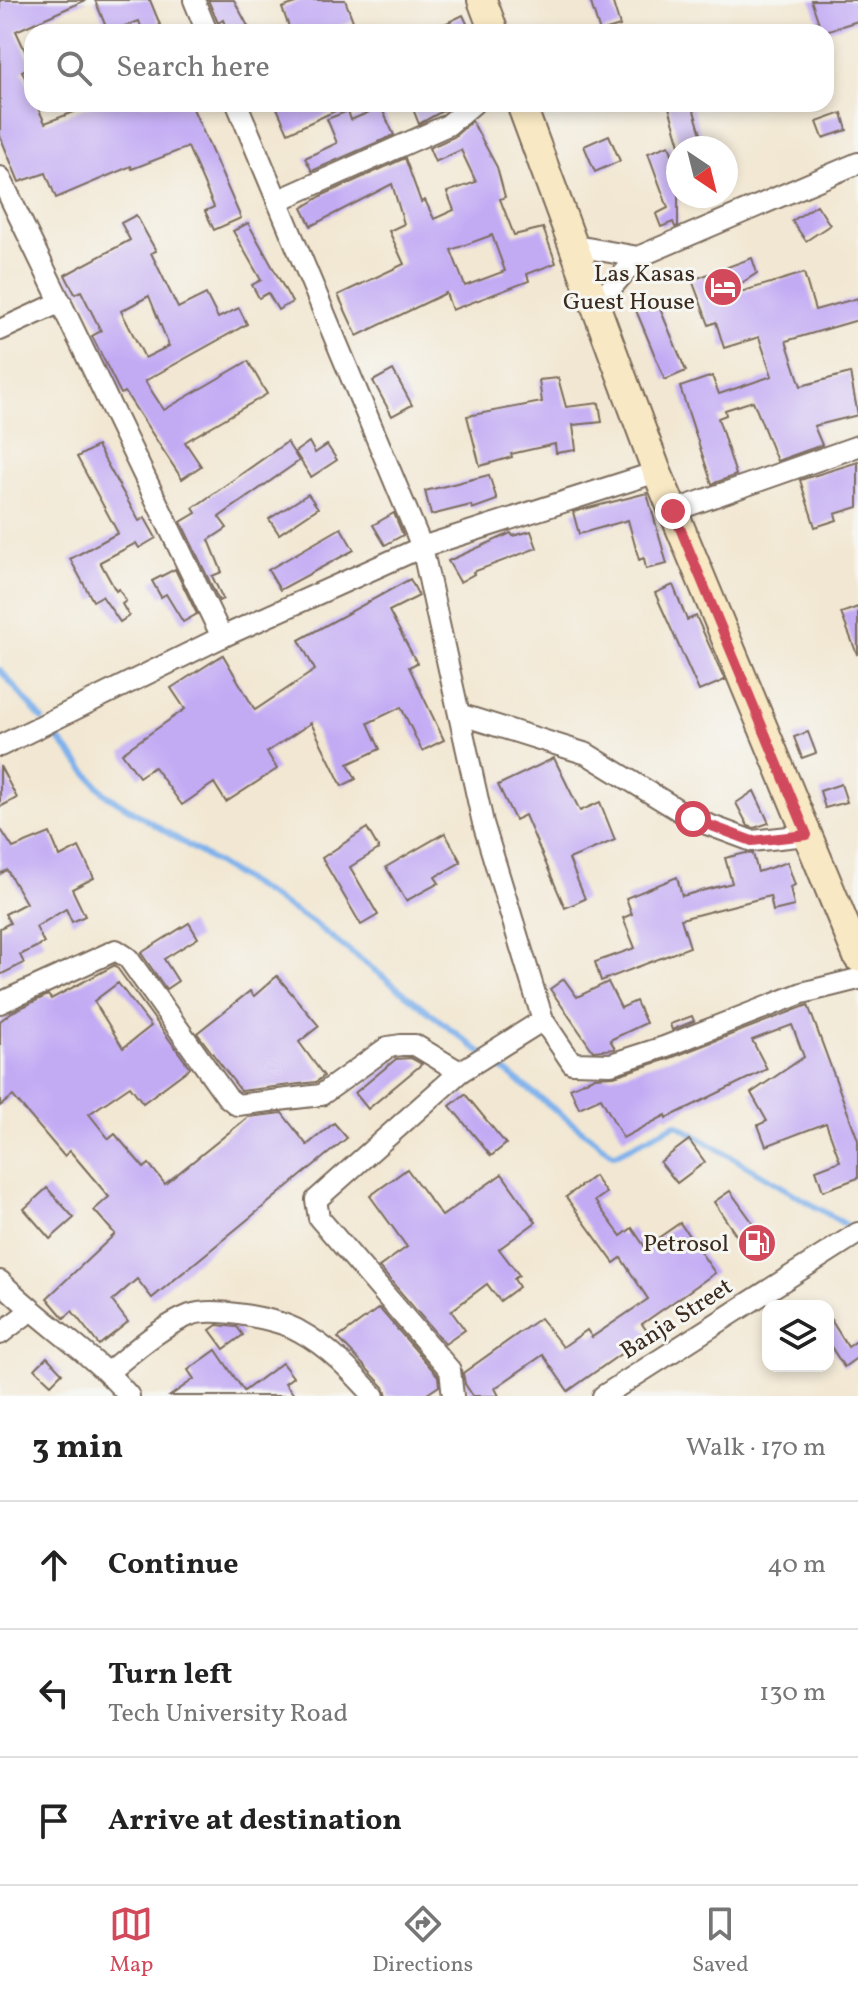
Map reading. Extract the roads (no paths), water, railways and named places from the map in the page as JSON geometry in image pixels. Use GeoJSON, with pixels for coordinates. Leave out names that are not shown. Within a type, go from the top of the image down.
{"type":"FeatureCollection","features":[{"type":"Feature","properties":{"kind":"street"},"geometry":{"type":"LineString","coordinates":[[194,0],[204,24]]}},
{"type":"Feature","properties":{"kind":"street"},"geometry":{"type":"LineString","coordinates":[[482,0],[491,24]]}},
{"type":"Feature","properties":{"kind":"street"},"geometry":{"type":"LineString","coordinates":[[240,112],[422,547],[462,715],[483,823],[543,1020],[572,1063],[611,1064],[664,1047],[802,993],[858,979]]}},
{"type":"Feature","properties":{"kind":"street"},"geometry":{"type":"LineString","coordinates":[[277,201],[448,125],[463,112]]}},
{"type":"Feature","properties":{"kind":"street"},"geometry":{"type":"LineString","coordinates":[[524,112],[657,472],[858,957]]}},
{"type":"Feature","properties":{"kind":"street"},"geometry":{"type":"LineString","coordinates":[[597,304],[638,257],[858,163]]}},
{"type":"Feature","properties":{"kind":"street"},"geometry":{"type":"LineString","coordinates":[[0,177],[222,637]]}},
{"type":"Feature","properties":{"kind":"street"},"geometry":{"type":"LineString","coordinates":[[576,246],[638,257]]}},
{"type":"Feature","properties":{"kind":"street"},"geometry":{"type":"LineString","coordinates":[[0,330],[61,302]]}},
{"type":"Feature","properties":{"kind":"street"},"geometry":{"type":"LineString","coordinates":[[673,511],[858,446]]}},
{"type":"Feature","properties":{"kind":"street"},"geometry":{"type":"LineString","coordinates":[[0,746],[222,637],[422,547],[657,472]]}},
{"type":"Feature","properties":{"kind":"street"},"geometry":{"type":"LineString","coordinates":[[462,715],[587,754],[693,819],[752,841],[807,835]]}},
{"type":"Feature","properties":{"kind":"street"},"geometry":{"type":"LineString","coordinates":[[0,1003],[116,950],[128,958],[227,1097],[237,1105],[321,1095],[388,1047],[401,1045],[415,1045],[460,1072]]}},
{"type":"Feature","properties":{"kind":"street"},"geometry":{"type":"LineString","coordinates":[[453,1396],[450,1370],[319,1218],[316,1200],[460,1072],[543,1020]]}},
{"type":"Feature","properties":{"kind":"street","name":"Banja Street"},"geometry":{"type":"LineString","coordinates":[[603,1396],[858,1233]]}},
{"type":"Feature","properties":{"kind":"street"},"geometry":{"type":"LineString","coordinates":[[0,1281],[30,1311],[108,1372],[129,1396]]}},
{"type":"Feature","properties":{"kind":"street"},"geometry":{"type":"LineString","coordinates":[[0,1334],[30,1311]]}},
{"type":"Feature","properties":{"kind":"street"},"geometry":{"type":"LineString","coordinates":[[108,1372],[151,1338],[192,1315],[236,1314],[298,1330],[340,1360],[374,1396]]}},
{"type":"Feature","properties":{"kind":"waterway"},"geometry":{"type":"LineString","coordinates":[[0,670],[42,719]]}},
{"type":"Feature","properties":{"kind":"waterway"},"geometry":{"type":"LineString","coordinates":[[49,728],[105,794],[312,922],[614,1155],[676,1124],[855,1230]]}},
{"type":"Feature","properties":{"kind":"place","name":"Las Kasas Guest House"},"geometry":{"type":"Point","coordinates":[723,287]}},
{"type":"Feature","properties":{"kind":"place","name":"Petrosol"},"geometry":{"type":"Point","coordinates":[757,1243]}}]}
